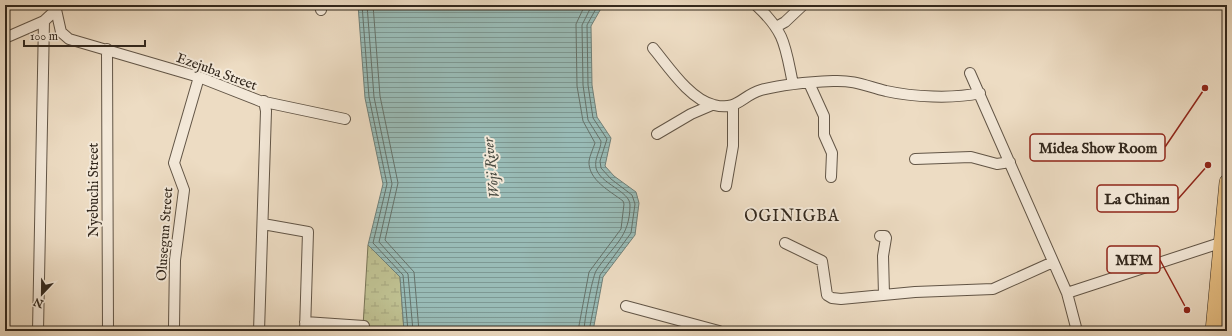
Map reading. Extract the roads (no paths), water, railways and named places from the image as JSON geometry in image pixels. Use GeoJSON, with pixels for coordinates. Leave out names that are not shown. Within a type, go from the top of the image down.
{"type":"FeatureCollection","features":[{"type":"Feature","properties":{"kind":"main road"},"geometry":{"type":"LineString","coordinates":[[1213,331],[1220,243],[1227,182]]}},
{"type":"Feature","properties":{"kind":"main road"},"geometry":{"type":"LineString","coordinates":[[1225,331],[1227,310]]}},
{"type":"Feature","properties":{"kind":"street"},"geometry":{"type":"LineString","coordinates":[[756,5],[776,27],[784,43],[793,84]]}},
{"type":"Feature","properties":{"kind":"street"},"geometry":{"type":"LineString","coordinates":[[776,27],[785,22],[803,5]]}},
{"type":"Feature","properties":{"kind":"street"},"geometry":{"type":"LineString","coordinates":[[5,38],[44,20],[56,8]]}},
{"type":"Feature","properties":{"kind":"street","name":"Ezejuba Street"},"geometry":{"type":"LineString","coordinates":[[56,8],[61,32],[64,36],[199,77],[264,101],[266,111],[259,331]]}},
{"type":"Feature","properties":{"kind":"street"},"geometry":{"type":"LineString","coordinates":[[38,331],[44,20]]}},
{"type":"Feature","properties":{"kind":"street"},"geometry":{"type":"LineString","coordinates":[[653,48],[689,90],[712,105],[725,108],[733,107],[760,90],[793,84],[809,83],[850,81],[895,93],[936,96],[964,96],[980,93]]}},
{"type":"Feature","properties":{"kind":"street","name":"Nyebuchi Street"},"geometry":{"type":"LineString","coordinates":[[107,49],[108,331]]}},
{"type":"Feature","properties":{"kind":"street"},"geometry":{"type":"LineString","coordinates":[[970,73],[1067,293],[1077,331]]}},
{"type":"Feature","properties":{"kind":"street","name":"Olusegun Street"},"geometry":{"type":"LineString","coordinates":[[174,326],[175,260],[184,190],[174,163],[199,77]]}},
{"type":"Feature","properties":{"kind":"street"},"geometry":{"type":"LineString","coordinates":[[809,83],[824,116],[824,135],[832,153],[831,176]]}},
{"type":"Feature","properties":{"kind":"street"},"geometry":{"type":"LineString","coordinates":[[264,101],[345,119]]}},
{"type":"Feature","properties":{"kind":"street"},"geometry":{"type":"LineString","coordinates":[[657,134],[691,114],[712,105]]}},
{"type":"Feature","properties":{"kind":"street"},"geometry":{"type":"LineString","coordinates":[[726,186],[733,146],[733,107]]}},
{"type":"Feature","properties":{"kind":"street"},"geometry":{"type":"LineString","coordinates":[[915,159],[971,157],[997,164],[1010,162]]}},
{"type":"Feature","properties":{"kind":"street"},"geometry":{"type":"LineString","coordinates":[[263,224],[308,232],[305,327],[364,326]]}},
{"type":"Feature","properties":{"kind":"street"},"geometry":{"type":"LineString","coordinates":[[880,236],[886,238],[883,256],[884,295]]}},
{"type":"Feature","properties":{"kind":"street"},"geometry":{"type":"LineString","coordinates":[[785,243],[822,261],[826,292],[827,295],[832,298],[993,289],[1053,262]]}},
{"type":"Feature","properties":{"kind":"street"},"geometry":{"type":"LineString","coordinates":[[1067,293],[1220,243]]}},
{"type":"Feature","properties":{"kind":"street"},"geometry":{"type":"LineString","coordinates":[[626,306],[719,331]]}},
{"type":"Feature","properties":{"kind":"water","name":"Woji River"},"geometry":{"type":"Polygon","coordinates":[[[358,5],[603,5],[591,26],[592,85],[597,117],[611,138],[605,166],[614,176],[636,192],[639,203],[635,235],[603,277],[593,331],[404,331],[400,277],[368,245],[383,184],[365,98],[358,5]]]}},
{"type":"Feature","properties":{"kind":"place","name":"Midea Show Room"},"geometry":{"type":"Point","coordinates":[1205,88]}},
{"type":"Feature","properties":{"kind":"place","name":"La Chinan"},"geometry":{"type":"Point","coordinates":[1208,165]}},
{"type":"Feature","properties":{"kind":"place","name":"MFM"},"geometry":{"type":"Point","coordinates":[1187,310]}},
{"type":"Feature","properties":{"kind":"district","name":"OGINIGBA"},"geometry":{"type":"Point","coordinates":[792,215]}}]}
